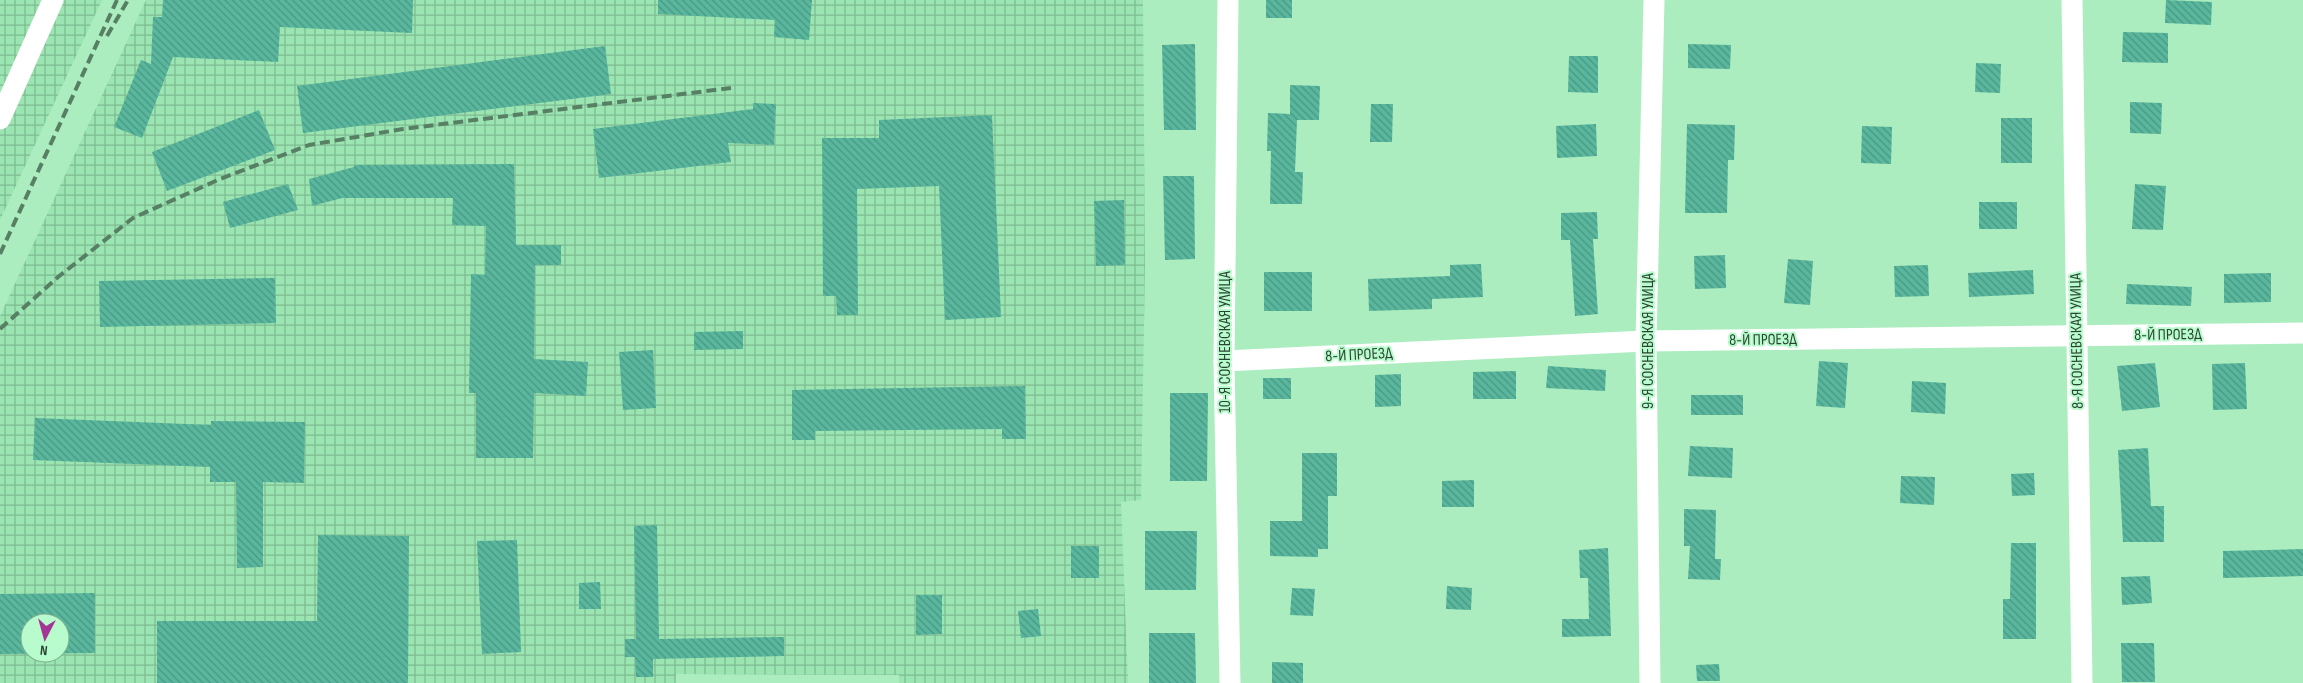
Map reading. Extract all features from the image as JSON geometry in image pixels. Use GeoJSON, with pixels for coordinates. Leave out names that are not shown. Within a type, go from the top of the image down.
{"type":"FeatureCollection","features":[{"type":"Feature","properties":{"kind":"street"},"geometry":{"type":"LineString","coordinates":[[0,119],[53,0]]}},
{"type":"Feature","properties":{"kind":"street","name":"10-Я СОСНЕВСКАЯ УЛИЦА"},"geometry":{"type":"LineString","coordinates":[[1228,0],[1224,361],[1230,683]]}},
{"type":"Feature","properties":{"kind":"street","name":"9-Я СОСНЕВСКАЯ УЛИЦА"},"geometry":{"type":"LineString","coordinates":[[1650,683],[1646,342],[1654,0]]}},
{"type":"Feature","properties":{"kind":"street","name":"8-Я СОСНЕВСКАЯ УЛИЦА"},"geometry":{"type":"LineString","coordinates":[[2072,0],[2082,683]]}},
{"type":"Feature","properties":{"kind":"street","name":"8-Й ПРОЕЗД"},"geometry":{"type":"LineString","coordinates":[[1224,361],[1646,342],[2303,332]]}},
{"type":"Feature","properties":{"kind":"shaded area"},"geometry":{"type":"Polygon","coordinates":[[[0,0],[102,0],[0,220],[0,0]]]}},
{"type":"Feature","properties":{"kind":"shaded area"},"geometry":{"type":"Polygon","coordinates":[[[146,0],[1143,0],[1145,266],[1141,500],[1121,502],[1128,683],[899,683],[899,675],[676,674],[676,683],[0,683],[0,316],[146,0]]]}},
{"type":"Feature","properties":{"kind":"building"},"geometry":{"type":"Polygon","coordinates":[[[163,0],[413,0],[412,33],[280,27],[278,62],[173,57],[142,138],[114,127],[141,60],[151,64],[153,17],[162,17],[163,0]]]}},
{"type":"Feature","properties":{"kind":"building"},"geometry":{"type":"Polygon","coordinates":[[[658,0],[812,0],[809,40],[774,37],[775,20],[658,14],[658,0]]]}},
{"type":"Feature","properties":{"kind":"building"},"geometry":{"type":"Polygon","coordinates":[[[1266,0],[1292,0],[1292,18],[1266,18],[1266,0]]]}},
{"type":"Feature","properties":{"kind":"building"},"geometry":{"type":"Polygon","coordinates":[[[2166,0],[2212,2],[2211,25],[2165,23],[2166,0]]]}},
{"type":"Feature","properties":{"kind":"building"},"geometry":{"type":"Polygon","coordinates":[[[2123,32],[2168,33],[2168,63],[2122,62],[2123,32]]]}},
{"type":"Feature","properties":{"kind":"building"},"geometry":{"type":"Polygon","coordinates":[[[1195,44],[1196,130],[1164,130],[1162,45],[1195,44]]]}},
{"type":"Feature","properties":{"kind":"building"},"geometry":{"type":"Polygon","coordinates":[[[1688,44],[1731,45],[1730,69],[1688,68],[1688,44]]]}},
{"type":"Feature","properties":{"kind":"building"},"geometry":{"type":"Polygon","coordinates":[[[605,46],[611,94],[303,133],[297,86],[605,46]]]}},
{"type":"Feature","properties":{"kind":"building"},"geometry":{"type":"Polygon","coordinates":[[[1569,56],[1598,56],[1598,93],[1568,92],[1569,56]]]}},
{"type":"Feature","properties":{"kind":"building"},"geometry":{"type":"Polygon","coordinates":[[[1976,63],[2001,64],[2000,93],[1975,92],[1976,63]]]}},
{"type":"Feature","properties":{"kind":"building"},"geometry":{"type":"Polygon","coordinates":[[[1290,85],[1320,86],[1319,120],[1297,120],[1295,172],[1303,172],[1302,204],[1270,204],[1271,151],[1267,151],[1268,113],[1290,114],[1290,85]]]}},
{"type":"Feature","properties":{"kind":"building"},"geometry":{"type":"Polygon","coordinates":[[[2130,102],[2162,103],[2161,134],[2130,133],[2130,102]]]}},
{"type":"Feature","properties":{"kind":"building"},"geometry":{"type":"Polygon","coordinates":[[[753,103],[776,104],[774,145],[728,143],[731,162],[599,178],[593,129],[753,109],[753,103]]]}},
{"type":"Feature","properties":{"kind":"building"},"geometry":{"type":"Polygon","coordinates":[[[1371,104],[1393,104],[1392,142],[1370,142],[1371,104]]]}},
{"type":"Feature","properties":{"kind":"building"},"geometry":{"type":"Polygon","coordinates":[[[259,110],[275,150],[167,191],[152,152],[259,110]]]}},
{"type":"Feature","properties":{"kind":"building"},"geometry":{"type":"Polygon","coordinates":[[[992,115],[1001,317],[945,320],[939,186],[857,189],[858,315],[837,315],[836,296],[823,296],[822,138],[879,138],[879,120],[992,115]]]}},
{"type":"Feature","properties":{"kind":"building"},"geometry":{"type":"Polygon","coordinates":[[[2001,118],[2032,118],[2032,163],[2001,163],[2001,118]]]}},
{"type":"Feature","properties":{"kind":"building"},"geometry":{"type":"Polygon","coordinates":[[[1596,124],[1597,156],[1557,158],[1556,126],[1596,124]]]}},
{"type":"Feature","properties":{"kind":"building"},"geometry":{"type":"Polygon","coordinates":[[[1687,124],[1735,125],[1734,160],[1728,160],[1727,213],[1685,213],[1687,124]]]}},
{"type":"Feature","properties":{"kind":"building"},"geometry":{"type":"Polygon","coordinates":[[[1862,126],[1892,127],[1891,164],[1861,163],[1862,126]]]}},
{"type":"Feature","properties":{"kind":"building"},"geometry":{"type":"Polygon","coordinates":[[[514,164],[516,245],[561,245],[561,265],[535,265],[534,359],[588,362],[586,396],[534,393],[533,458],[476,458],[476,393],[469,393],[471,274],[485,275],[486,226],[452,225],[453,198],[342,198],[312,206],[309,179],[354,167],[354,165],[514,164]]]}},
{"type":"Feature","properties":{"kind":"building"},"geometry":{"type":"Polygon","coordinates":[[[1163,176],[1194,176],[1195,259],[1165,260],[1163,176]]]}},
{"type":"Feature","properties":{"kind":"building"},"geometry":{"type":"Polygon","coordinates":[[[288,184],[298,210],[230,228],[223,202],[288,184]]]}},
{"type":"Feature","properties":{"kind":"building"},"geometry":{"type":"Polygon","coordinates":[[[2135,184],[2166,186],[2163,230],[2132,229],[2135,184]]]}},
{"type":"Feature","properties":{"kind":"building"},"geometry":{"type":"Polygon","coordinates":[[[1124,200],[1125,265],[1096,266],[1094,201],[1124,200]]]}},
{"type":"Feature","properties":{"kind":"building"},"geometry":{"type":"Polygon","coordinates":[[[1979,202],[2017,202],[2017,229],[1979,229],[1979,202]]]}},
{"type":"Feature","properties":{"kind":"building"},"geometry":{"type":"Polygon","coordinates":[[[1597,212],[1598,239],[1593,239],[1598,314],[1575,316],[1570,240],[1561,240],[1561,213],[1597,212]]]}},
{"type":"Feature","properties":{"kind":"building"},"geometry":{"type":"Polygon","coordinates":[[[1725,255],[1726,288],[1695,289],[1694,256],[1725,255]]]}},
{"type":"Feature","properties":{"kind":"building"},"geometry":{"type":"Polygon","coordinates":[[[1788,259],[1813,261],[1810,305],[1784,303],[1788,259]]]}},
{"type":"Feature","properties":{"kind":"building"},"geometry":{"type":"Polygon","coordinates":[[[1481,264],[1483,297],[1432,299],[1432,309],[1369,311],[1368,279],[1450,276],[1450,265],[1481,264]]]}},
{"type":"Feature","properties":{"kind":"building"},"geometry":{"type":"Polygon","coordinates":[[[1928,265],[1929,296],[1895,297],[1894,266],[1928,265]]]}},
{"type":"Feature","properties":{"kind":"building"},"geometry":{"type":"Polygon","coordinates":[[[2033,270],[2034,294],[1969,297],[1968,273],[2033,270]]]}},
{"type":"Feature","properties":{"kind":"building"},"geometry":{"type":"Polygon","coordinates":[[[1264,272],[1312,272],[1312,311],[1264,311],[1264,272]]]}},
{"type":"Feature","properties":{"kind":"building"},"geometry":{"type":"Polygon","coordinates":[[[2271,273],[2271,302],[2224,303],[2224,274],[2271,273]]]}},
{"type":"Feature","properties":{"kind":"building"},"geometry":{"type":"Polygon","coordinates":[[[275,278],[276,323],[100,327],[99,281],[275,278]]]}},
{"type":"Feature","properties":{"kind":"building"},"geometry":{"type":"Polygon","coordinates":[[[2127,284],[2192,287],[2191,306],[2126,304],[2127,284]]]}},
{"type":"Feature","properties":{"kind":"building"},"geometry":{"type":"Polygon","coordinates":[[[743,331],[743,349],[694,350],[694,332],[743,331]]]}},
{"type":"Feature","properties":{"kind":"building"},"geometry":{"type":"Polygon","coordinates":[[[653,350],[656,408],[623,410],[619,352],[653,350]]]}},
{"type":"Feature","properties":{"kind":"building"},"geometry":{"type":"Polygon","coordinates":[[[1819,361],[1848,363],[1845,408],[1816,406],[1819,361]]]}},
{"type":"Feature","properties":{"kind":"building"},"geometry":{"type":"Polygon","coordinates":[[[2155,363],[2160,407],[2122,411],[2117,366],[2155,363]]]}},
{"type":"Feature","properties":{"kind":"building"},"geometry":{"type":"Polygon","coordinates":[[[2245,363],[2247,409],[2213,410],[2212,364],[2245,363]]]}},
{"type":"Feature","properties":{"kind":"building"},"geometry":{"type":"Polygon","coordinates":[[[1548,366],[1606,370],[1605,391],[1546,388],[1548,366]]]}},
{"type":"Feature","properties":{"kind":"building"},"geometry":{"type":"Polygon","coordinates":[[[1516,371],[1516,399],[1473,399],[1473,372],[1516,371]]]}},
{"type":"Feature","properties":{"kind":"building"},"geometry":{"type":"Polygon","coordinates":[[[1401,374],[1401,406],[1375,407],[1375,375],[1401,374]]]}},
{"type":"Feature","properties":{"kind":"building"},"geometry":{"type":"Polygon","coordinates":[[[1263,378],[1291,378],[1291,399],[1263,399],[1263,378]]]}},
{"type":"Feature","properties":{"kind":"building"},"geometry":{"type":"Polygon","coordinates":[[[1912,381],[1946,383],[1945,414],[1911,412],[1912,381]]]}},
{"type":"Feature","properties":{"kind":"building"},"geometry":{"type":"Polygon","coordinates":[[[1025,386],[1026,439],[1002,439],[1002,429],[815,431],[815,440],[792,440],[792,390],[1025,386]]]}},
{"type":"Feature","properties":{"kind":"building"},"geometry":{"type":"Polygon","coordinates":[[[1170,393],[1208,393],[1207,481],[1170,481],[1170,393]]]}},
{"type":"Feature","properties":{"kind":"building"},"geometry":{"type":"Polygon","coordinates":[[[1691,395],[1743,395],[1743,415],[1691,415],[1691,395]]]}},
{"type":"Feature","properties":{"kind":"building"},"geometry":{"type":"Polygon","coordinates":[[[35,418],[211,425],[211,421],[305,422],[304,483],[263,482],[263,567],[237,568],[236,482],[210,482],[210,467],[33,460],[35,418]]]}},
{"type":"Feature","properties":{"kind":"building"},"geometry":{"type":"Polygon","coordinates":[[[1690,446],[1733,448],[1732,478],[1688,476],[1690,446]]]}},
{"type":"Feature","properties":{"kind":"building"},"geometry":{"type":"Polygon","coordinates":[[[2148,448],[2151,506],[2164,506],[2164,542],[2123,542],[2118,450],[2148,448]]]}},
{"type":"Feature","properties":{"kind":"building"},"geometry":{"type":"Polygon","coordinates":[[[1302,453],[1337,453],[1337,496],[1328,496],[1328,549],[1318,549],[1318,557],[1270,556],[1270,521],[1302,521],[1302,453]]]}},
{"type":"Feature","properties":{"kind":"building"},"geometry":{"type":"Polygon","coordinates":[[[2034,473],[2035,495],[2012,496],[2011,474],[2034,473]]]}},
{"type":"Feature","properties":{"kind":"building"},"geometry":{"type":"Polygon","coordinates":[[[1901,476],[1935,477],[1934,505],[1900,503],[1901,476]]]}},
{"type":"Feature","properties":{"kind":"building"},"geometry":{"type":"Polygon","coordinates":[[[1474,480],[1474,507],[1442,507],[1442,481],[1474,480]]]}},
{"type":"Feature","properties":{"kind":"building"},"geometry":{"type":"Polygon","coordinates":[[[1684,509],[1716,510],[1715,559],[1721,559],[1720,580],[1688,579],[1690,546],[1684,546],[1684,509]]]}},
{"type":"Feature","properties":{"kind":"building"},"geometry":{"type":"Polygon","coordinates":[[[657,525],[659,639],[784,637],[784,656],[653,659],[653,677],[636,677],[635,657],[625,657],[625,639],[636,639],[634,526],[657,525]]]}},
{"type":"Feature","properties":{"kind":"building"},"geometry":{"type":"Polygon","coordinates":[[[1145,531],[1197,531],[1196,590],[1145,590],[1145,531]]]}},
{"type":"Feature","properties":{"kind":"building"},"geometry":{"type":"Polygon","coordinates":[[[318,535],[409,536],[408,683],[157,683],[157,621],[317,621],[318,535]]]}},
{"type":"Feature","properties":{"kind":"building"},"geometry":{"type":"Polygon","coordinates":[[[517,540],[521,652],[482,654],[477,541],[517,540]]]}},
{"type":"Feature","properties":{"kind":"building"},"geometry":{"type":"Polygon","coordinates":[[[2011,543],[2036,543],[2036,639],[2003,639],[2003,599],[2010,599],[2011,543]]]}},
{"type":"Feature","properties":{"kind":"building"},"geometry":{"type":"Polygon","coordinates":[[[1071,546],[1099,546],[1099,578],[1071,578],[1071,546]]]}},
{"type":"Feature","properties":{"kind":"building"},"geometry":{"type":"Polygon","coordinates":[[[1608,548],[1611,636],[1562,637],[1562,619],[1589,619],[1588,578],[1580,578],[1579,550],[1608,548]]]}},
{"type":"Feature","properties":{"kind":"building"},"geometry":{"type":"Polygon","coordinates":[[[2303,549],[2303,576],[2223,578],[2223,551],[2303,549]]]}},
{"type":"Feature","properties":{"kind":"building"},"geometry":{"type":"Polygon","coordinates":[[[2150,576],[2152,603],[2122,605],[2121,577],[2150,576]]]}},
{"type":"Feature","properties":{"kind":"building"},"geometry":{"type":"Polygon","coordinates":[[[600,582],[601,609],[579,609],[579,583],[600,582]]]}},
{"type":"Feature","properties":{"kind":"building"},"geometry":{"type":"Polygon","coordinates":[[[1447,586],[1472,588],[1471,610],[1446,609],[1447,586]]]}},
{"type":"Feature","properties":{"kind":"building"},"geometry":{"type":"Polygon","coordinates":[[[1292,588],[1315,589],[1313,616],[1290,615],[1292,588]]]}},
{"type":"Feature","properties":{"kind":"building"},"geometry":{"type":"Polygon","coordinates":[[[95,593],[95,653],[70,653],[70,613],[20,613],[20,654],[0,654],[0,594],[95,593]]]}},
{"type":"Feature","properties":{"kind":"building"},"geometry":{"type":"Polygon","coordinates":[[[916,595],[942,595],[942,634],[916,635],[916,595]]]}},
{"type":"Feature","properties":{"kind":"building"},"geometry":{"type":"Polygon","coordinates":[[[1038,609],[1041,636],[1021,638],[1018,611],[1038,609]]]}},
{"type":"Feature","properties":{"kind":"building"},"geometry":{"type":"Polygon","coordinates":[[[1149,633],[1195,633],[1196,683],[1149,683],[1149,633]]]}},
{"type":"Feature","properties":{"kind":"building"},"geometry":{"type":"Polygon","coordinates":[[[2121,643],[2154,643],[2155,682],[2122,682],[2121,643]]]}},
{"type":"Feature","properties":{"kind":"building"},"geometry":{"type":"Polygon","coordinates":[[[1272,662],[1303,663],[1303,683],[1272,683],[1272,662]]]}},
{"type":"Feature","properties":{"kind":"building"},"geometry":{"type":"Polygon","coordinates":[[[1719,664],[1720,681],[1697,681],[1696,665],[1719,664]]]}},
{"type":"Feature","properties":{"kind":"railway"},"geometry":{"type":"LineString","coordinates":[[0,254],[117,0]]}},
{"type":"Feature","properties":{"kind":"railway"},"geometry":{"type":"LineString","coordinates":[[107,36],[128,0]]}},
{"type":"Feature","properties":{"kind":"railway"},"geometry":{"type":"LineString","coordinates":[[0,329],[58,277],[133,218],[220,179],[309,145],[403,129],[731,88]]}}]}
